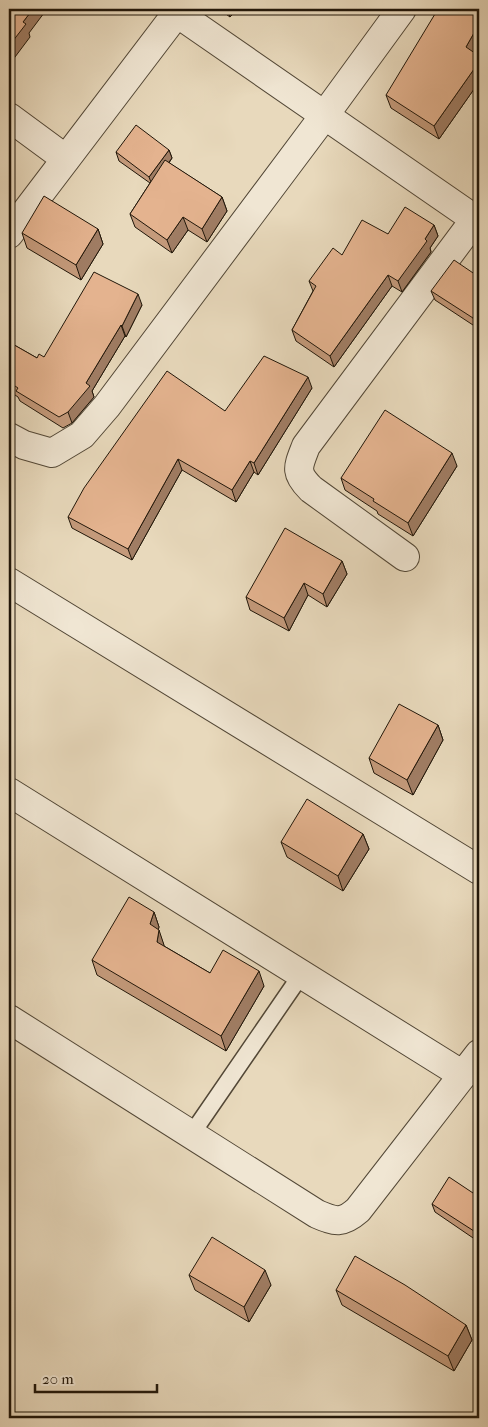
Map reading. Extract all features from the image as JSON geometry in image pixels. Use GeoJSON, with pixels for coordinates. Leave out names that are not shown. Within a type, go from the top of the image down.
{"type":"FeatureCollection","features":[{"type":"Feature","properties":{"kind":"street"},"geometry":{"type":"LineString","coordinates":[[9,437],[24,445],[52,453],[82,435],[107,406],[402,9]]}},
{"type":"Feature","properties":{"kind":"street"},"geometry":{"type":"LineString","coordinates":[[9,234],[176,10],[324,116],[478,219],[306,446],[298,467],[300,478],[311,489],[405,557]]}},
{"type":"Feature","properties":{"kind":"street"},"geometry":{"type":"LineString","coordinates":[[9,117],[66,159]]}},
{"type":"Feature","properties":{"kind":"street"},"geometry":{"type":"LineString","coordinates":[[9,582],[479,870]]}},
{"type":"Feature","properties":{"kind":"street"},"geometry":{"type":"LineString","coordinates":[[9,792],[463,1075]]}},
{"type":"Feature","properties":{"kind":"street"},"geometry":{"type":"LineString","coordinates":[[9,1018],[191,1135],[317,1214],[332,1221],[346,1220],[358,1210],[479,1054]]}},
{"type":"Feature","properties":{"kind":"lane"},"geometry":{"type":"LineString","coordinates":[[191,1135],[301,974]]}},
{"type":"Feature","properties":{"kind":"building"},"geometry":{"type":"Polygon","coordinates":[[[9,9],[33,9],[23,22],[26,24],[9,46],[9,9]]]}},
{"type":"Feature","properties":{"kind":"building"},"geometry":{"type":"Polygon","coordinates":[[[438,9],[479,9],[479,24],[466,47],[479,56],[479,62],[434,126],[386,95],[438,9]]]}},
{"type":"Feature","properties":{"kind":"building"},"geometry":{"type":"Polygon","coordinates":[[[136,125],[169,150],[149,177],[116,152],[136,125]]]}},
{"type":"Feature","properties":{"kind":"building"},"geometry":{"type":"Polygon","coordinates":[[[165,160],[222,197],[202,229],[183,217],[167,240],[130,214],[165,160]]]}},
{"type":"Feature","properties":{"kind":"building"},"geometry":{"type":"Polygon","coordinates":[[[44,196],[98,229],[76,265],[22,233],[44,196]]]}},
{"type":"Feature","properties":{"kind":"building"},"geometry":{"type":"Polygon","coordinates":[[[405,207],[434,225],[425,239],[427,241],[398,281],[388,275],[330,356],[292,330],[316,286],[309,281],[333,248],[342,255],[362,220],[388,234],[405,207]]]}},
{"type":"Feature","properties":{"kind":"building"},"geometry":{"type":"Polygon","coordinates":[[[454,260],[479,277],[479,308],[473,318],[431,291],[454,260]]]}},
{"type":"Feature","properties":{"kind":"building"},"geometry":{"type":"Polygon","coordinates":[[[94,272],[138,294],[122,326],[86,383],[90,386],[68,412],[59,417],[16,391],[18,388],[9,382],[9,342],[37,358],[39,354],[44,357],[94,272]]]}},
{"type":"Feature","properties":{"kind":"building"},"geometry":{"type":"Polygon","coordinates":[[[264,356],[308,377],[254,463],[250,461],[232,490],[178,459],[128,549],[68,517],[84,488],[167,371],[225,411],[264,356]]]}},
{"type":"Feature","properties":{"kind":"building"},"geometry":{"type":"Polygon","coordinates":[[[385,410],[452,453],[408,523],[341,478],[385,410]]]}},
{"type":"Feature","properties":{"kind":"building"},"geometry":{"type":"Polygon","coordinates":[[[285,528],[342,561],[323,594],[304,583],[284,618],[246,597],[285,528]]]}},
{"type":"Feature","properties":{"kind":"building"},"geometry":{"type":"Polygon","coordinates":[[[399,704],[438,725],[407,780],[369,758],[399,704]]]}},
{"type":"Feature","properties":{"kind":"building"},"geometry":{"type":"Polygon","coordinates":[[[307,799],[363,834],[338,876],[281,842],[307,799]]]}},
{"type":"Feature","properties":{"kind":"building"},"geometry":{"type":"Polygon","coordinates":[[[129,897],[154,912],[150,924],[159,930],[157,942],[210,973],[223,950],[259,971],[221,1036],[92,960],[129,897]]]}},
{"type":"Feature","properties":{"kind":"building"},"geometry":{"type":"Polygon","coordinates":[[[449,1177],[479,1197],[479,1229],[477,1233],[432,1204],[449,1177]]]}},
{"type":"Feature","properties":{"kind":"building"},"geometry":{"type":"Polygon","coordinates":[[[212,1237],[265,1270],[244,1307],[189,1275],[212,1237]]]}},
{"type":"Feature","properties":{"kind":"building"},"geometry":{"type":"Polygon","coordinates":[[[355,1256],[405,1285],[466,1325],[448,1356],[336,1290],[355,1256]]]}}]}
